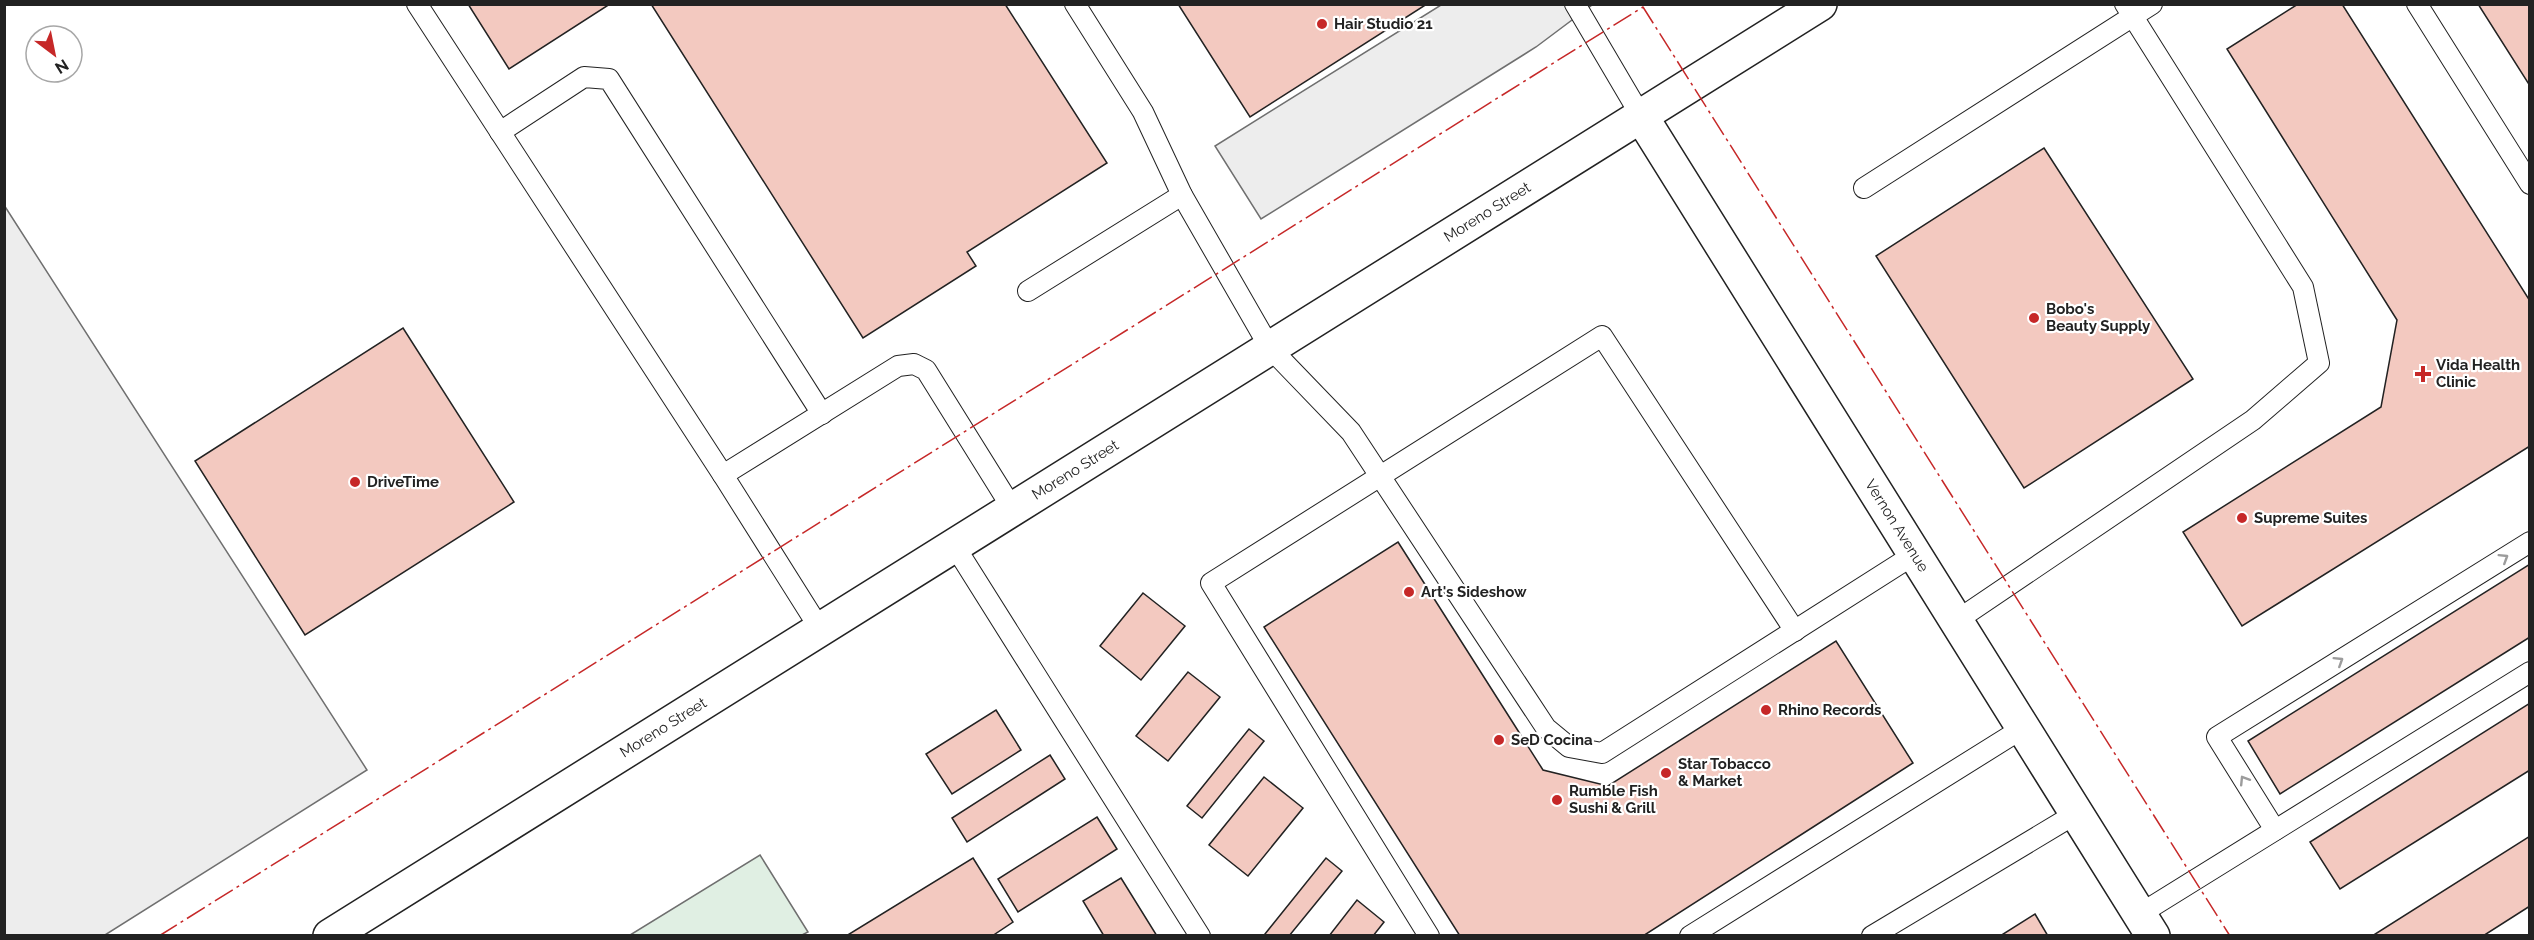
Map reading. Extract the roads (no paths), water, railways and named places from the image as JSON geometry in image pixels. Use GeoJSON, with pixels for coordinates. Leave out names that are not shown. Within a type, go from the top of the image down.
{"type":"FeatureCollection","features":[{"type":"Feature","properties":{"kind":"street","name":"Moreno Street"},"geometry":{"type":"LineString","coordinates":[[330,936],[1820,4]]}},
{"type":"Feature","properties":{"kind":"street","name":"Vernon Avenue"},"geometry":{"type":"LineString","coordinates":[[1641,116],[2146,925]]}},
{"type":"Feature","properties":{"kind":"lane"},"geometry":{"type":"LineString","coordinates":[[417,4],[723,475],[820,629]]}},
{"type":"Feature","properties":{"kind":"lane"},"geometry":{"type":"LineString","coordinates":[[1075,4],[1143,112],[1182,195],[1270,348],[1351,432],[1546,728],[1569,747],[1602,753],[1915,554]]}},
{"type":"Feature","properties":{"kind":"lane"},"geometry":{"type":"LineString","coordinates":[[1575,4],[1641,116]]}},
{"type":"Feature","properties":{"kind":"lane"},"geometry":{"type":"LineString","coordinates":[[1864,188],[2129,11],[2152,4]]}},
{"type":"Feature","properties":{"kind":"lane"},"geometry":{"type":"LineString","coordinates":[[2417,4],[2529,184]]}},
{"type":"Feature","properties":{"kind":"lane"},"geometry":{"type":"LineString","coordinates":[[1956,621],[2253,420],[2319,363],[2303,287],[2129,11]]}},
{"type":"Feature","properties":{"kind":"lane"},"geometry":{"type":"LineString","coordinates":[[500,132],[584,77],[609,79],[822,414]]}},
{"type":"Feature","properties":{"kind":"lane"},"geometry":{"type":"LineString","coordinates":[[1028,291],[1182,195]]}},
{"type":"Feature","properties":{"kind":"lane"},"geometry":{"type":"LineString","coordinates":[[1429,936],[1210,583],[1602,336],[1795,631]]}},
{"type":"Feature","properties":{"kind":"lane"},"geometry":{"type":"LineString","coordinates":[[723,475],[898,366],[914,364],[926,370],[1012,508]]}},
{"type":"Feature","properties":{"kind":"lane"},"geometry":{"type":"LineString","coordinates":[[2275,830],[2217,737],[2529,542]]}},
{"type":"Feature","properties":{"kind":"lane"},"geometry":{"type":"LineString","coordinates":[[954,545],[1200,936]]}},
{"type":"Feature","properties":{"kind":"lane"},"geometry":{"type":"LineString","coordinates":[[2146,925],[2275,830],[2529,672]]}},
{"type":"Feature","properties":{"kind":"lane"},"geometry":{"type":"LineString","coordinates":[[1690,936],[2023,728]]}},
{"type":"Feature","properties":{"kind":"lane"},"geometry":{"type":"LineString","coordinates":[[1872,936],[2077,813]]}},
{"type":"Feature","properties":{"kind":"place","name":"Hair Studio 21"},"geometry":{"type":"Point","coordinates":[1322,24]}},
{"type":"Feature","properties":{"kind":"place","name":"Bobo's Beauty Supply"},"geometry":{"type":"Point","coordinates":[2034,318]}},
{"type":"Feature","properties":{"kind":"place","name":"Vida Health Clinic"},"geometry":{"type":"Point","coordinates":[2423,374]}},
{"type":"Feature","properties":{"kind":"place","name":"DriveTime"},"geometry":{"type":"Point","coordinates":[355,482]}},
{"type":"Feature","properties":{"kind":"place","name":"Supreme Suites"},"geometry":{"type":"Point","coordinates":[2242,518]}},
{"type":"Feature","properties":{"kind":"place","name":"Art's Sideshow"},"geometry":{"type":"Point","coordinates":[1409,592]}},
{"type":"Feature","properties":{"kind":"place","name":"Rhino Records"},"geometry":{"type":"Point","coordinates":[1766,710]}},
{"type":"Feature","properties":{"kind":"place","name":"SeD Cocina"},"geometry":{"type":"Point","coordinates":[1499,740]}},
{"type":"Feature","properties":{"kind":"place","name":"Star Tobacco & Market"},"geometry":{"type":"Point","coordinates":[1666,773]}},
{"type":"Feature","properties":{"kind":"place","name":"Rumble Fish Sushi & Grill"},"geometry":{"type":"Point","coordinates":[1557,800]}}]}
